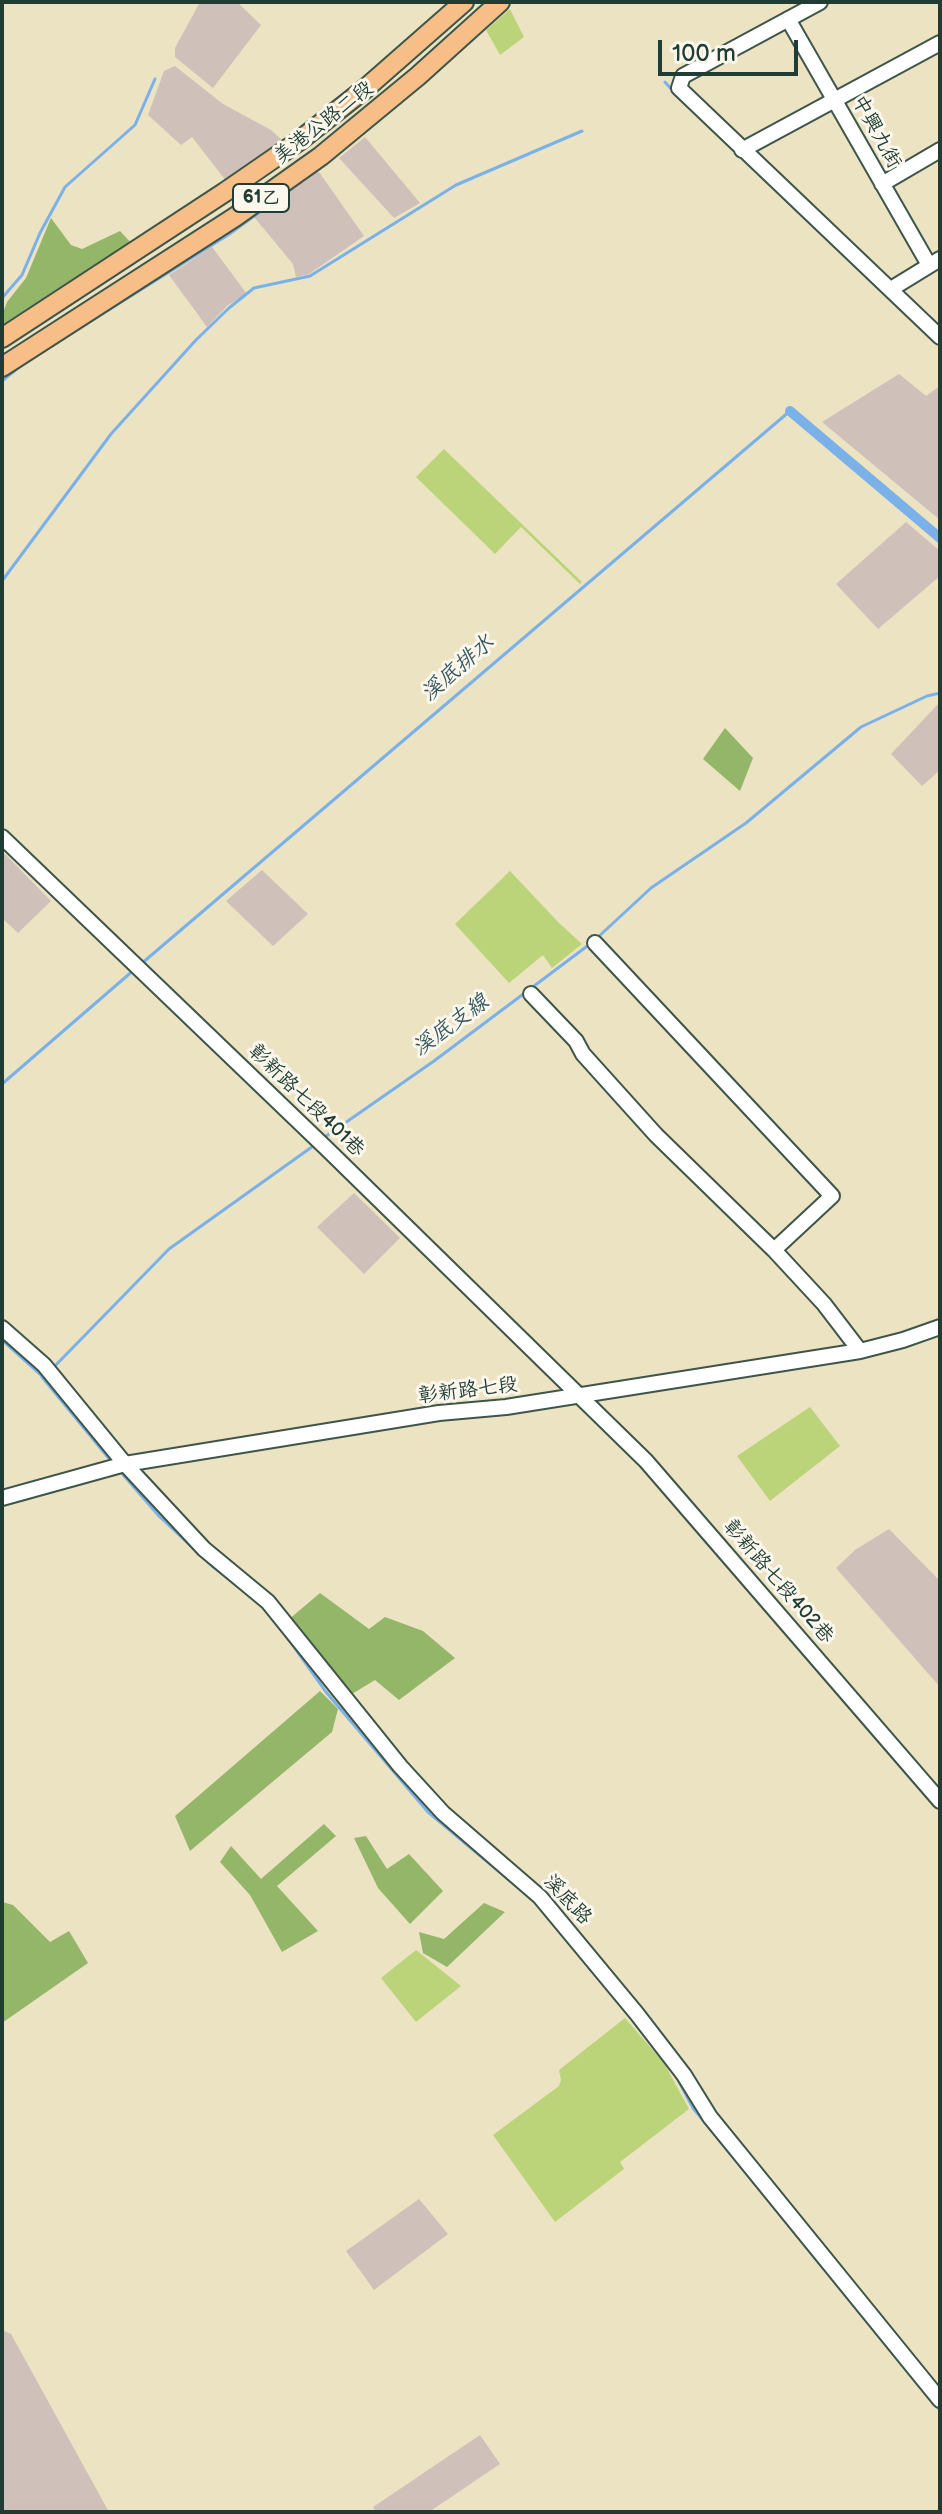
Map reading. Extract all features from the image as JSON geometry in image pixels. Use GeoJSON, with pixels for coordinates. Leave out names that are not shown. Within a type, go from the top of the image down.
{"type":"FeatureCollection","features":[{"type":"Feature","properties":{"kind":"main road","name":"美港公路二段"},"geometry":{"type":"LineString","coordinates":[[2,338],[299,141],[366,88],[464,2]]}},
{"type":"Feature","properties":{"kind":"main road","name":"美港公路二段"},"geometry":{"type":"LineString","coordinates":[[2,367],[235,217],[321,156],[418,76],[500,2]]}},
{"type":"Feature","properties":{"kind":"street"},"geometry":{"type":"LineString","coordinates":[[820,2],[683,76],[679,88],[940,337]]}},
{"type":"Feature","properties":{"kind":"street","name":"中興九街"},"geometry":{"type":"LineString","coordinates":[[788,19],[882,184],[934,262]]}},
{"type":"Feature","properties":{"kind":"street"},"geometry":{"type":"LineString","coordinates":[[742,150],[940,43]]}},
{"type":"Feature","properties":{"kind":"street"},"geometry":{"type":"LineString","coordinates":[[882,184],[940,150]]}},
{"type":"Feature","properties":{"kind":"street"},"geometry":{"type":"LineString","coordinates":[[891,289],[934,262]]}},
{"type":"Feature","properties":{"kind":"street","name":"彰新路七段401巷"},"geometry":{"type":"LineString","coordinates":[[2,837],[580,1395]]}},
{"type":"Feature","properties":{"kind":"street"},"geometry":{"type":"LineString","coordinates":[[595,943],[832,1196],[774,1250]]}},
{"type":"Feature","properties":{"kind":"street"},"geometry":{"type":"LineString","coordinates":[[531,994],[576,1041],[583,1054],[656,1135],[774,1250],[835,1317],[860,1351]]}},
{"type":"Feature","properties":{"kind":"street","name":"彰新路七段"},"geometry":{"type":"LineString","coordinates":[[2,1498],[125,1464],[439,1413],[580,1395],[860,1351],[916,1337],[940,1327]]}},
{"type":"Feature","properties":{"kind":"street","name":"溪底路"},"geometry":{"type":"LineString","coordinates":[[2,1328],[44,1365],[125,1464],[204,1549],[268,1602],[311,1659],[443,1813],[540,1897],[637,2014],[684,2075],[710,2117],[940,2400]]}},
{"type":"Feature","properties":{"kind":"street","name":"彰新路七段402巷"},"geometry":{"type":"LineString","coordinates":[[580,1395],[684,1503],[940,1801]]}},
{"type":"Feature","properties":{"kind":"shaded area"},"geometry":{"type":"Polygon","coordinates":[[[200,2],[237,2],[261,25],[213,88],[175,57],[175,48],[200,2]]]}},
{"type":"Feature","properties":{"kind":"shaded area"},"geometry":{"type":"Polygon","coordinates":[[[175,66],[223,104],[271,130],[283,141],[227,182],[192,137],[181,145],[148,115],[164,71],[175,66]]]}},
{"type":"Feature","properties":{"kind":"shaded area"},"geometry":{"type":"Polygon","coordinates":[[[365,137],[420,203],[394,218],[339,158],[365,137]]]}},
{"type":"Feature","properties":{"kind":"shaded area"},"geometry":{"type":"Polygon","coordinates":[[[312,171],[319,172],[364,236],[309,274],[296,277],[293,264],[254,217],[312,171]]]}},
{"type":"Feature","properties":{"kind":"shaded area"},"geometry":{"type":"Polygon","coordinates":[[[212,247],[247,294],[228,305],[207,327],[169,275],[212,247]]]}},
{"type":"Feature","properties":{"kind":"shaded area"},"geometry":{"type":"Polygon","coordinates":[[[899,374],[926,396],[940,386],[940,520],[822,422],[899,374]]]}},
{"type":"Feature","properties":{"kind":"shaded area"},"geometry":{"type":"Polygon","coordinates":[[[906,522],[940,551],[940,576],[878,629],[836,584],[906,522]]]}},
{"type":"Feature","properties":{"kind":"shaded area"},"geometry":{"type":"Polygon","coordinates":[[[939,703],[940,770],[922,786],[891,754],[939,703]]]}},
{"type":"Feature","properties":{"kind":"shaded area"},"geometry":{"type":"Polygon","coordinates":[[[5,854],[51,901],[18,933],[2,918],[2,857],[5,854]]]}},
{"type":"Feature","properties":{"kind":"shaded area"},"geometry":{"type":"Polygon","coordinates":[[[262,870],[308,914],[273,946],[226,901],[262,870]]]}},
{"type":"Feature","properties":{"kind":"shaded area"},"geometry":{"type":"Polygon","coordinates":[[[354,1193],[400,1238],[364,1274],[317,1227],[354,1193]]]}},
{"type":"Feature","properties":{"kind":"shaded area"},"geometry":{"type":"Polygon","coordinates":[[[889,1529],[940,1578],[940,1687],[836,1568],[855,1550],[889,1529]]]}},
{"type":"Feature","properties":{"kind":"shaded area"},"geometry":{"type":"Polygon","coordinates":[[[419,2199],[448,2234],[374,2290],[346,2251],[419,2199]]]}},
{"type":"Feature","properties":{"kind":"shaded area"},"geometry":{"type":"Polygon","coordinates":[[[2,2330],[11,2334],[109,2512],[2,2512],[2,2330]]]}},
{"type":"Feature","properties":{"kind":"shaded area"},"geometry":{"type":"Polygon","coordinates":[[[480,2435],[500,2464],[429,2512],[376,2512],[373,2507],[480,2435]]]}},
{"type":"Feature","properties":{"kind":"green space"},"geometry":{"type":"Polygon","coordinates":[[[510,9],[524,37],[500,55],[486,30],[510,9]]]}},
{"type":"Feature","properties":{"kind":"green space"},"geometry":{"type":"Polygon","coordinates":[[[51,218],[71,245],[82,249],[120,231],[133,245],[8,327],[3,326],[2,315],[7,302],[26,278],[51,218]]]}},
{"type":"Feature","properties":{"kind":"green space"},"geometry":{"type":"Polygon","coordinates":[[[444,449],[582,582],[580,584],[521,527],[495,554],[416,477],[444,449]]]}},
{"type":"Feature","properties":{"kind":"green space"},"geometry":{"type":"Polygon","coordinates":[[[725,728],[753,758],[740,791],[703,759],[725,728]]]}},
{"type":"Feature","properties":{"kind":"green space"},"geometry":{"type":"Polygon","coordinates":[[[510,871],[582,944],[552,968],[543,955],[509,983],[455,924],[510,871]]]}},
{"type":"Feature","properties":{"kind":"green space"},"geometry":{"type":"Polygon","coordinates":[[[810,1407],[840,1446],[770,1501],[737,1456],[810,1407]]]}},
{"type":"Feature","properties":{"kind":"green space"},"geometry":{"type":"Polygon","coordinates":[[[320,1593],[369,1629],[385,1617],[423,1631],[455,1658],[399,1700],[375,1680],[352,1694],[295,1635],[287,1621],[320,1593]]]}},
{"type":"Feature","properties":{"kind":"green space"},"geometry":{"type":"Polygon","coordinates":[[[320,1691],[338,1709],[332,1732],[190,1851],[175,1816],[320,1691]]]}},
{"type":"Feature","properties":{"kind":"green space"},"geometry":{"type":"Polygon","coordinates":[[[324,1824],[336,1836],[277,1886],[318,1931],[282,1952],[250,1895],[220,1862],[231,1846],[261,1879],[324,1824]]]}},
{"type":"Feature","properties":{"kind":"green space"},"geometry":{"type":"Polygon","coordinates":[[[366,1836],[387,1869],[409,1854],[443,1891],[410,1924],[378,1888],[354,1838],[366,1836]]]}},
{"type":"Feature","properties":{"kind":"green space"},"geometry":{"type":"Polygon","coordinates":[[[2,1902],[13,1905],[50,1942],[69,1931],[88,1963],[2,2023],[2,1902]]]}},
{"type":"Feature","properties":{"kind":"green space"},"geometry":{"type":"Polygon","coordinates":[[[484,1903],[505,1912],[447,1967],[423,1953],[419,1932],[444,1939],[484,1903]]]}},
{"type":"Feature","properties":{"kind":"green space"},"geometry":{"type":"Polygon","coordinates":[[[416,1950],[461,1986],[416,2022],[381,1978],[416,1950]]]}},
{"type":"Feature","properties":{"kind":"green space"},"geometry":{"type":"Polygon","coordinates":[[[625,2018],[664,2063],[689,2109],[620,2162],[624,2169],[555,2222],[493,2135],[559,2086],[559,2070],[625,2018]]]}},
{"type":"Feature","properties":{"kind":"waterway"},"geometry":{"type":"LineString","coordinates":[[2,298],[22,275],[65,187],[135,125],[155,79]]}},
{"type":"Feature","properties":{"kind":"waterway"},"geometry":{"type":"LineString","coordinates":[[665,82],[673,91]]}},
{"type":"Feature","properties":{"kind":"waterway"},"geometry":{"type":"LineString","coordinates":[[2,581],[111,434],[196,340],[254,288],[310,276],[456,185],[582,131]]}},
{"type":"Feature","properties":{"kind":"waterway"},"geometry":{"type":"LineString","coordinates":[[40,353],[228,235],[293,188]]}},
{"type":"Feature","properties":{"kind":"waterway"},"geometry":{"type":"LineString","coordinates":[[2,381],[24,363]]}},
{"type":"Feature","properties":{"kind":"waterway","name":"溪底排水"},"geometry":{"type":"LineString","coordinates":[[141,964],[790,411]]}},
{"type":"Feature","properties":{"kind":"waterway","name":"溪底排水"},"geometry":{"type":"LineString","coordinates":[[790,411],[940,538]]}},
{"type":"Feature","properties":{"kind":"waterway","name":"溪底支線"},"geometry":{"type":"LineString","coordinates":[[596,939],[651,888],[746,823],[861,727],[940,693]]}},
{"type":"Feature","properties":{"kind":"waterway","name":"溪底支線"},"geometry":{"type":"LineString","coordinates":[[322,1139],[434,1061],[590,944]]}},
{"type":"Feature","properties":{"kind":"waterway","name":"溪底排水"},"geometry":{"type":"LineString","coordinates":[[2,1084],[135,969]]}},
{"type":"Feature","properties":{"kind":"waterway","name":"溪底支線"},"geometry":{"type":"LineString","coordinates":[[52,1369],[169,1249],[316,1144]]}},
{"type":"Feature","properties":{"kind":"waterway","name":"溪底支線"},"geometry":{"type":"LineString","coordinates":[[2,1340],[43,1377]]}},
{"type":"Feature","properties":{"kind":"waterway"},"geometry":{"type":"LineString","coordinates":[[42,1377],[111,1461]]}},
{"type":"Feature","properties":{"kind":"waterway"},"geometry":{"type":"LineString","coordinates":[[119,1470],[159,1516],[245,1592]]}},
{"type":"Feature","properties":{"kind":"waterway"},"geometry":{"type":"LineString","coordinates":[[276,1622],[326,1692],[428,1812],[533,1900]]}},
{"type":"Feature","properties":{"kind":"waterway"},"geometry":{"type":"LineString","coordinates":[[676,2076],[693,2108],[926,2394]]}},
{"type":"Feature","properties":{"kind":"waterway"},"geometry":{"type":"LineString","coordinates":[[933,2403],[940,2410]]}}]}
